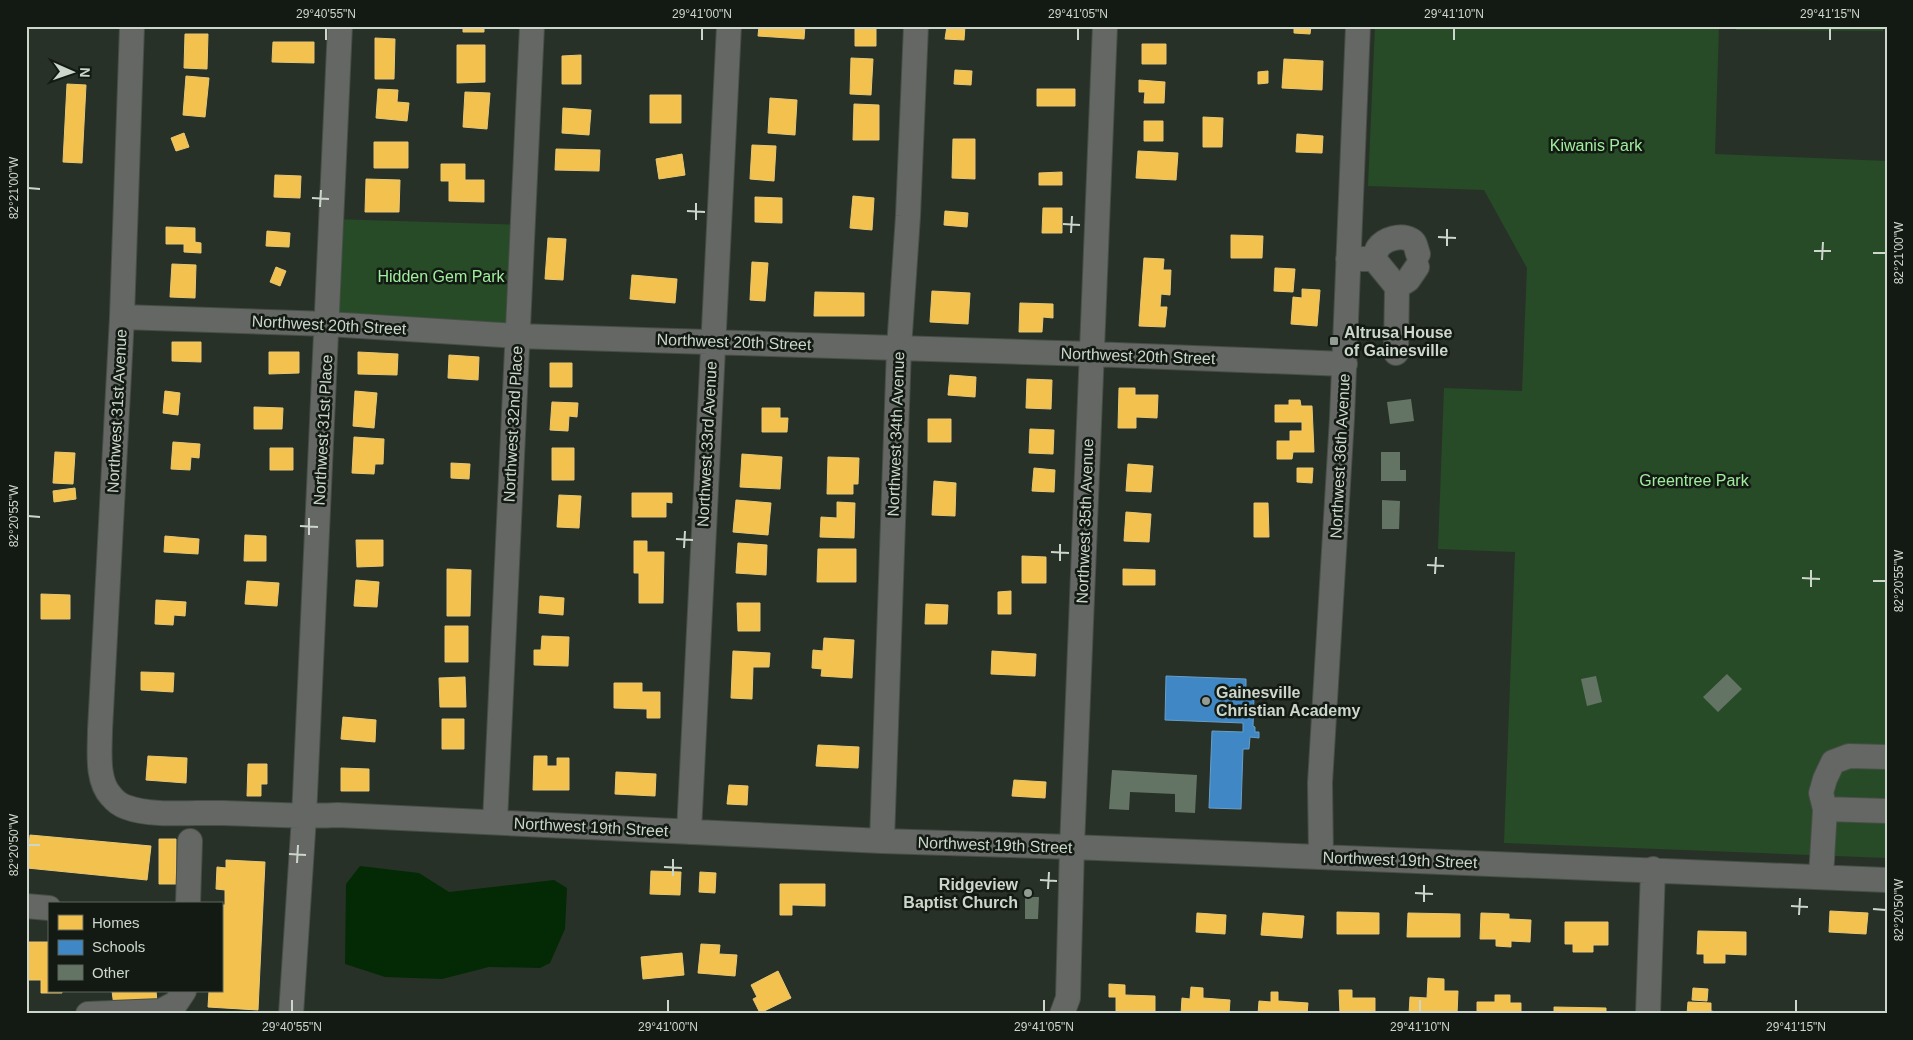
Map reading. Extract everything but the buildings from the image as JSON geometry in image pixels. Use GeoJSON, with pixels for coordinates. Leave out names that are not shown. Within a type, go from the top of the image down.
{"type":"FeatureCollection","features":[{"type":"Feature","properties":{"kind":"street","name":"Northwest 31st Avenue"},"geometry":{"type":"LineString","coordinates":[[109,794],[101,769],[100,730],[122,317],[132,26]]}},
{"type":"Feature","properties":{"kind":"street","name":"Northwest 31st Place"},"geometry":{"type":"LineString","coordinates":[[291,1014],[304,817],[328,324],[340,26]]}},
{"type":"Feature","properties":{"kind":"street","name":"Northwest 32nd Place"},"geometry":{"type":"LineString","coordinates":[[495,822],[532,26]]}},
{"type":"Feature","properties":{"kind":"street","name":"Northwest 33rd Avenue"},"geometry":{"type":"LineString","coordinates":[[689,832],[729,26]]}},
{"type":"Feature","properties":{"kind":"street","name":"Northwest 34th Avenue"},"geometry":{"type":"LineString","coordinates":[[882,841],[899,348],[908,216],[916,26]]}},
{"type":"Feature","properties":{"kind":"street","name":"Northwest 35th Avenue"},"geometry":{"type":"LineString","coordinates":[[1062,1014],[1068,998],[1072,847],[1105,26]]}},
{"type":"Feature","properties":{"kind":"street","name":"Northwest 36th Avenue"},"geometry":{"type":"LineString","coordinates":[[1321,856],[1320,783],[1345,364],[1358,26]]}},
{"type":"Feature","properties":{"kind":"street"},"geometry":{"type":"LineString","coordinates":[[1374,259],[1379,246],[1391,239],[1400,237],[1411,240],[1416,245],[1418,261],[1408,280],[1397,287]]}},
{"type":"Feature","properties":{"kind":"street"},"geometry":{"type":"LineString","coordinates":[[1348,259],[1374,259]]}},
{"type":"Feature","properties":{"kind":"street"},"geometry":{"type":"LineString","coordinates":[[1374,259],[1397,287],[1396,353]]}},
{"type":"Feature","properties":{"kind":"street","name":"Northwest 20th Street"},"geometry":{"type":"LineString","coordinates":[[122,317],[328,324],[517,336],[1345,364]]}},
{"type":"Feature","properties":{"kind":"street"},"geometry":{"type":"LineString","coordinates":[[1821,877],[1825,809],[1821,793],[1833,762],[1849,756],[1887,757]]}},
{"type":"Feature","properties":{"kind":"street","name":"Northwest 19th Street"},"geometry":{"type":"LineString","coordinates":[[109,794],[117,802],[127,807],[152,812],[304,817],[338,815],[882,841],[1321,856],[1887,880]]}},
{"type":"Feature","properties":{"kind":"street"},"geometry":{"type":"LineString","coordinates":[[1825,809],[1887,811]]}},
{"type":"Feature","properties":{"kind":"street"},"geometry":{"type":"LineString","coordinates":[[188,902],[190,841]]}},
{"type":"Feature","properties":{"kind":"street"},"geometry":{"type":"LineString","coordinates":[[1648,1014],[1653,870]]}},
{"type":"Feature","properties":{"kind":"street"},"geometry":{"type":"LineString","coordinates":[[26,906],[48,908]]}},
{"type":"Feature","properties":{"kind":"street"},"geometry":{"type":"LineString","coordinates":[[88,1014],[161,1011],[176,1003],[183,992]]}},
{"type":"Feature","properties":{"kind":"green space","name":"Greentree Park"},"geometry":{"type":"Polygon","coordinates":[[[1375,26],[1719,26],[1715,154],[1887,161],[1887,858],[1504,843],[1515,552],[1438,549],[1444,388],[1522,391],[1527,268],[1484,190],[1368,186],[1375,26]]]}},
{"type":"Feature","properties":{"kind":"green space"},"geometry":{"type":"Polygon","coordinates":[[[1737,26],[1883,26],[1883,31],[1736,30],[1737,26]]]}},
{"type":"Feature","properties":{"kind":"green space","name":"Hidden Gem Park"},"geometry":{"type":"Polygon","coordinates":[[[332,219],[523,225],[517,336],[328,324],[332,219]]]}},
{"type":"Feature","properties":{"kind":"shaded area"},"geometry":{"type":"Polygon","coordinates":[[[360,866],[419,873],[449,892],[554,880],[567,888],[565,929],[550,963],[540,968],[489,967],[442,979],[385,977],[345,964],[346,884],[360,866]]]}},
{"type":"Feature","properties":{"kind":"place","name":"Altrusa House of Gainesville"},"geometry":{"type":"Point","coordinates":[1334,341]}},
{"type":"Feature","properties":{"kind":"place","name":"Gainesville Christian Academy"},"geometry":{"type":"Point","coordinates":[1206,701]}},
{"type":"Feature","properties":{"kind":"place","name":"Ridgeview Baptist Church"},"geometry":{"type":"Point","coordinates":[1028,893]}},
{"type":"Feature","properties":{"kind":"park label","name":"Kiwanis Park"},"geometry":{"type":"Point","coordinates":[1596,145]}}]}
